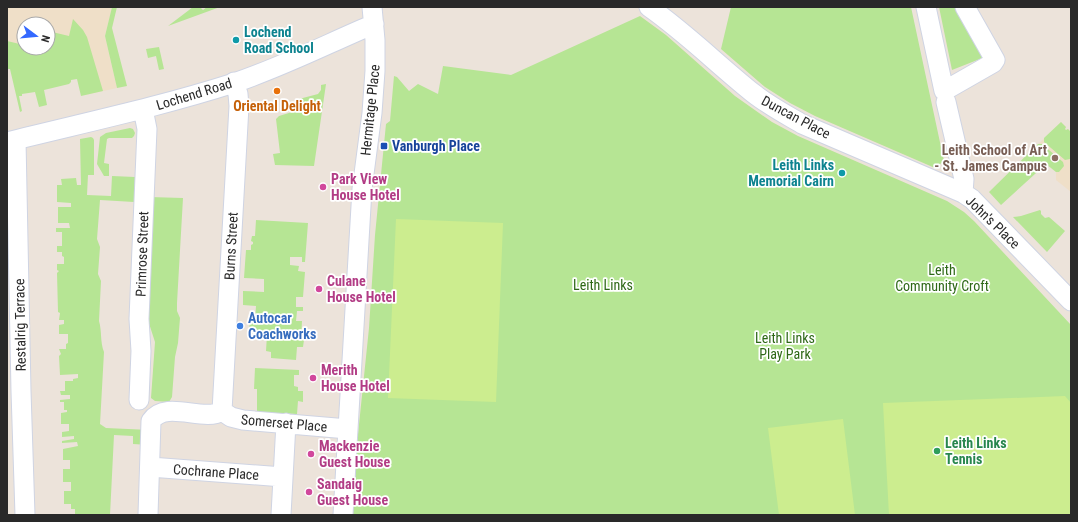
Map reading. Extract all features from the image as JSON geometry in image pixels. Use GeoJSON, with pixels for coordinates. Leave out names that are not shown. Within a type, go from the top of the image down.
{"type":"FeatureCollection","features":[{"type":"Feature","properties":{"kind":"street","name":"Duncan Place"},"geometry":{"type":"LineString","coordinates":[[649,7],[686,36],[753,94],[777,110],[802,124],[963,194]]}},
{"type":"Feature","properties":{"kind":"street"},"geometry":{"type":"LineString","coordinates":[[926,7],[944,91],[995,59],[965,7]]}},
{"type":"Feature","properties":{"kind":"street","name":"Lochend Road"},"geometry":{"type":"LineString","coordinates":[[11,141],[144,109],[269,70],[373,15]]}},
{"type":"Feature","properties":{"kind":"street","name":"Hermitage Place"},"geometry":{"type":"LineString","coordinates":[[343,515],[362,189],[372,113],[375,71],[373,15]]}},
{"type":"Feature","properties":{"kind":"street","name":"Burns Street"},"geometry":{"type":"LineString","coordinates":[[222,411],[239,101],[234,82]]}},
{"type":"Feature","properties":{"kind":"street","name":"John's Place"},"geometry":{"type":"LineString","coordinates":[[946,102],[964,179],[963,194],[979,206],[1071,301]]}},
{"type":"Feature","properties":{"kind":"street","name":"Primrose Street"},"geometry":{"type":"LineString","coordinates":[[139,400],[141,351],[139,319],[147,129],[144,109]]}},
{"type":"Feature","properties":{"kind":"street","name":"Restalrig Terrace"},"geometry":{"type":"LineString","coordinates":[[11,141],[14,392],[23,447],[25,515]]}},
{"type":"Feature","properties":{"kind":"street","name":"Somerset Place"},"geometry":{"type":"LineString","coordinates":[[150,467],[151,421],[153,418],[163,413],[214,414],[222,411],[226,415],[234,418],[348,429]]}},
{"type":"Feature","properties":{"kind":"street"},"geometry":{"type":"LineString","coordinates":[[280,515],[286,423]]}},
{"type":"Feature","properties":{"kind":"street"},"geometry":{"type":"LineString","coordinates":[[148,515],[150,467]]}},
{"type":"Feature","properties":{"kind":"street","name":"Cochrane Place"},"geometry":{"type":"LineString","coordinates":[[150,467],[283,477]]}},
{"type":"Feature","properties":{"kind":"shaded area"},"geometry":{"type":"Polygon","coordinates":[[[7,7],[112,7],[105,36],[117,88],[85,95],[75,52],[7,69],[7,7]]]}},
{"type":"Feature","properties":{"kind":"shaded area","name":"Leith School of Art - St. James Campus"},"geometry":{"type":"Polygon","coordinates":[[[1061,122],[1066,127],[1066,130],[1068,129],[1071,132],[1071,192],[1056,180],[1056,172],[1031,151],[1061,122]]]}},
{"type":"Feature","properties":{"kind":"green space"},"geometry":{"type":"Polygon","coordinates":[[[112,7],[117,7],[112,28],[127,86],[117,88],[105,36],[112,7]]]}},
{"type":"Feature","properties":{"kind":"green space"},"geometry":{"type":"Polygon","coordinates":[[[193,7],[200,7],[203,10],[207,7],[220,7],[168,26],[193,7]]]}},
{"type":"Feature","properties":{"kind":"green space"},"geometry":{"type":"Polygon","coordinates":[[[731,7],[911,7],[944,161],[935,168],[815,116],[790,103],[765,87],[721,49],[731,7]]]}},
{"type":"Feature","properties":{"kind":"green space"},"geometry":{"type":"Polygon","coordinates":[[[939,7],[956,7],[985,57],[952,70],[939,7]]]}},
{"type":"Feature","properties":{"kind":"green space","name":"Leith Links"},"geometry":{"type":"Polygon","coordinates":[[[640,16],[666,35],[735,96],[772,122],[798,136],[947,201],[964,212],[1071,325],[1071,515],[353,515],[358,434],[369,328],[375,235],[386,124],[390,121],[394,76],[397,77],[409,91],[418,84],[438,94],[443,66],[511,75],[640,16]]]}},
{"type":"Feature","properties":{"kind":"green space"},"geometry":{"type":"Polygon","coordinates":[[[73,19],[87,37],[103,91],[81,96],[77,79],[71,80],[69,84],[44,90],[47,105],[39,107],[35,92],[22,94],[22,96],[19,96],[22,111],[20,112],[10,69],[7,69],[7,41],[16,43],[16,56],[56,56],[56,33],[69,36],[73,19]]]}},
{"type":"Feature","properties":{"kind":"green space"},"geometry":{"type":"Polygon","coordinates":[[[159,47],[164,69],[159,70],[156,56],[148,58],[146,49],[159,47]]]}},
{"type":"Feature","properties":{"kind":"green space"},"geometry":{"type":"Polygon","coordinates":[[[326,84],[314,166],[275,165],[273,154],[280,153],[276,119],[279,116],[302,109],[299,99],[318,94],[321,90],[321,85],[326,84]]]}},
{"type":"Feature","properties":{"kind":"green space"},"geometry":{"type":"Polygon","coordinates":[[[1061,122],[1066,127],[1066,130],[1068,129],[1071,132],[1070,159],[1065,160],[1044,142],[1044,138],[1061,122]]]}},
{"type":"Feature","properties":{"kind":"green space"},"geometry":{"type":"Polygon","coordinates":[[[130,128],[133,129],[135,133],[132,138],[107,139],[104,163],[109,164],[109,176],[104,176],[97,164],[100,137],[106,133],[130,128]]]}},
{"type":"Feature","properties":{"kind":"green space"},"geometry":{"type":"Polygon","coordinates":[[[91,137],[94,140],[94,175],[88,175],[87,195],[111,196],[112,176],[135,177],[134,202],[100,200],[97,239],[100,247],[98,274],[101,281],[99,321],[104,352],[100,424],[106,428],[150,430],[149,445],[133,444],[133,436],[114,435],[110,515],[75,515],[75,509],[71,509],[71,504],[64,504],[64,491],[71,491],[71,482],[63,482],[63,469],[70,469],[70,460],[63,460],[63,449],[78,446],[77,442],[62,443],[62,441],[74,439],[74,436],[62,437],[62,432],[69,431],[69,424],[61,424],[61,413],[67,412],[67,410],[64,410],[64,402],[60,402],[60,400],[70,399],[70,395],[61,395],[60,391],[65,391],[65,381],[73,381],[73,379],[78,378],[78,374],[60,375],[59,356],[61,354],[59,349],[66,349],[68,334],[59,334],[59,325],[64,324],[64,320],[59,320],[60,313],[58,312],[57,273],[59,271],[57,270],[57,264],[64,264],[64,257],[62,256],[62,252],[57,252],[57,246],[62,246],[62,232],[56,232],[56,228],[70,228],[69,223],[58,223],[58,207],[71,207],[71,203],[57,202],[57,185],[62,185],[61,179],[76,178],[77,185],[81,185],[80,139],[91,137]]]}},
{"type":"Feature","properties":{"kind":"green space"},"geometry":{"type":"Polygon","coordinates":[[[1038,144],[1042,144],[1063,162],[1064,166],[1059,172],[1056,172],[1046,164],[1001,205],[989,192],[1038,144]]]}},
{"type":"Feature","properties":{"kind":"green space"},"geometry":{"type":"Polygon","coordinates":[[[149,197],[183,198],[177,303],[177,311],[180,318],[172,397],[169,402],[155,401],[151,398],[155,342],[144,308],[149,197]]]}},
{"type":"Feature","properties":{"kind":"green space"},"geometry":{"type":"Polygon","coordinates":[[[1040,210],[1041,214],[1045,218],[1049,217],[1065,231],[1047,252],[1013,217],[1040,210]]]}},
{"type":"Feature","properties":{"kind":"green space"},"geometry":{"type":"Polygon","coordinates":[[[396,219],[503,223],[496,402],[388,398],[396,219]]]}},
{"type":"Feature","properties":{"kind":"green space"},"geometry":{"type":"Polygon","coordinates":[[[256,220],[308,223],[305,262],[302,262],[302,257],[290,257],[290,265],[299,266],[298,271],[305,272],[303,297],[296,297],[296,307],[303,307],[303,311],[297,311],[296,321],[302,321],[301,340],[304,340],[303,347],[297,347],[296,360],[271,358],[271,352],[266,351],[267,335],[249,334],[250,319],[255,320],[256,306],[243,305],[243,291],[264,292],[264,279],[244,278],[246,250],[251,250],[251,245],[253,244],[251,241],[252,236],[255,236],[256,220]]]}},
{"type":"Feature","properties":{"kind":"green space"},"geometry":{"type":"Polygon","coordinates":[[[255,368],[299,370],[299,375],[294,375],[294,386],[298,387],[298,391],[303,391],[303,402],[298,401],[297,414],[257,412],[257,389],[254,389],[255,368]]]}},
{"type":"Feature","properties":{"kind":"green space"},"geometry":{"type":"Polygon","coordinates":[[[1065,396],[1071,403],[1071,515],[889,515],[883,403],[1065,396]]]}},
{"type":"Feature","properties":{"kind":"green space"},"geometry":{"type":"Polygon","coordinates":[[[843,419],[855,515],[779,515],[768,428],[843,419]]]}},
{"type":"Feature","properties":{"kind":"place","name":"Lochend Road School"},"geometry":{"type":"Point","coordinates":[236,40]}},
{"type":"Feature","properties":{"kind":"place","name":"Oriental Delight"},"geometry":{"type":"Point","coordinates":[277,91]}},
{"type":"Feature","properties":{"kind":"place","name":"Vanburgh Place"},"geometry":{"type":"Point","coordinates":[384,146]}},
{"type":"Feature","properties":{"kind":"place","name":"Leith School of Art - St. James Campus"},"geometry":{"type":"Point","coordinates":[1055,158]}},
{"type":"Feature","properties":{"kind":"place","name":"Leith Links Memorial Cairn"},"geometry":{"type":"Point","coordinates":[842,173]}},
{"type":"Feature","properties":{"kind":"place","name":"Park View House Hotel"},"geometry":{"type":"Point","coordinates":[323,187]}},
{"type":"Feature","properties":{"kind":"place","name":"Culane House Hotel"},"geometry":{"type":"Point","coordinates":[319,289]}},
{"type":"Feature","properties":{"kind":"place","name":"Autocar Coachworks"},"geometry":{"type":"Point","coordinates":[240,326]}},
{"type":"Feature","properties":{"kind":"place","name":"Merith House Hotel"},"geometry":{"type":"Point","coordinates":[313,378]}},
{"type":"Feature","properties":{"kind":"place","name":"Leith Links Tennis"},"geometry":{"type":"Point","coordinates":[937,451]}},
{"type":"Feature","properties":{"kind":"place","name":"Mackenzie Guest House"},"geometry":{"type":"Point","coordinates":[311,454]}},
{"type":"Feature","properties":{"kind":"place","name":"Sandaig Guest House"},"geometry":{"type":"Point","coordinates":[309,492]}},
{"type":"Feature","properties":{"kind":"park label","name":"Leith Community Croft"},"geometry":{"type":"Point","coordinates":[942,278]}},
{"type":"Feature","properties":{"kind":"park label","name":"Leith Links Play Park"},"geometry":{"type":"Point","coordinates":[785,346]}}]}
